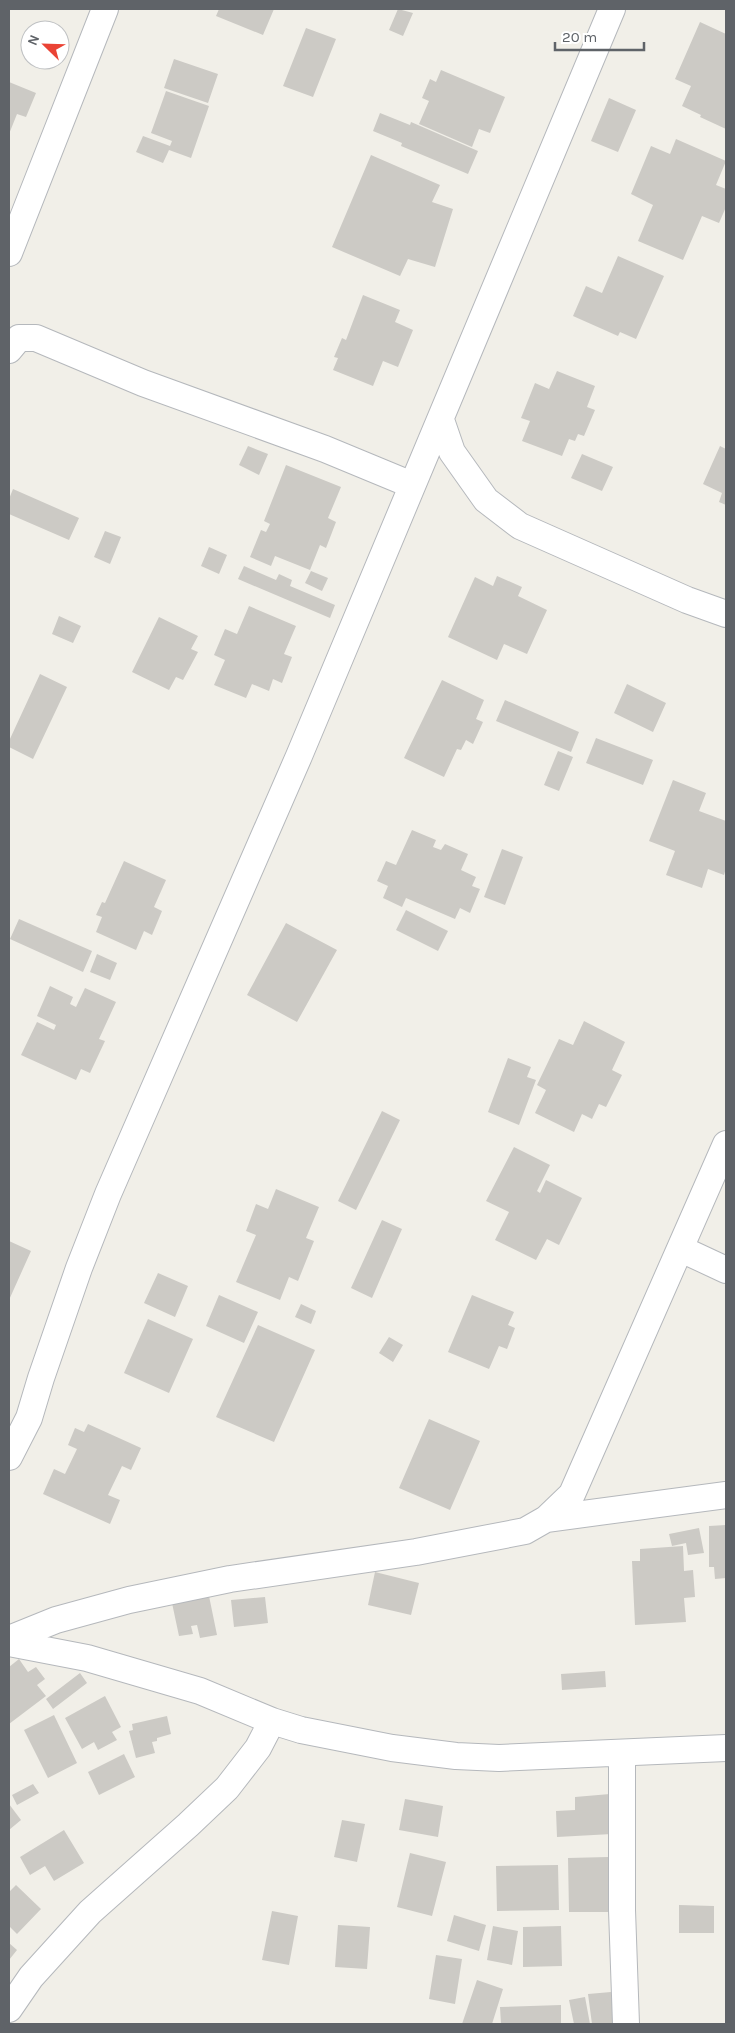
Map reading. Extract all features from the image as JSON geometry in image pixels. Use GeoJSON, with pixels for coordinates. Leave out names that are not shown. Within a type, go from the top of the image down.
{"type":"FeatureCollection","features":[{"type":"Feature","properties":{"kind":"street"},"geometry":{"type":"LineString","coordinates":[[9,253],[104,9]]}},
{"type":"Feature","properties":{"kind":"street"},"geometry":{"type":"LineString","coordinates":[[9,1457],[29,1418],[69,1296],[108,1194],[299,756],[612,9]]}},
{"type":"Feature","properties":{"kind":"street"},"geometry":{"type":"LineString","coordinates":[[9,350],[18,338],[36,338],[143,383],[325,449],[412,484]]}},
{"type":"Feature","properties":{"kind":"street"},"geometry":{"type":"LineString","coordinates":[[441,420],[452,452],[486,500],[520,526],[687,600],[726,614]]}},
{"type":"Feature","properties":{"kind":"street"},"geometry":{"type":"LineString","coordinates":[[9,1639],[56,1620],[129,1600],[230,1579],[416,1552],[525,1531],[546,1519],[572,1494],[726,1144]]}},
{"type":"Feature","properties":{"kind":"street"},"geometry":{"type":"LineString","coordinates":[[681,1249],[726,1270]]}},
{"type":"Feature","properties":{"kind":"street"},"geometry":{"type":"LineString","coordinates":[[546,1519],[726,1495]]}},
{"type":"Feature","properties":{"kind":"street"},"geometry":{"type":"LineString","coordinates":[[9,1643],[106,1663],[200,1691],[272,1721],[301,1730],[382,1746],[456,1756],[499,1758],[726,1748]]}},
{"type":"Feature","properties":{"kind":"street"},"geometry":{"type":"LineString","coordinates":[[9,2009],[31,1977],[90,1912],[227,1788],[258,1748],[272,1721]]}},
{"type":"Feature","properties":{"kind":"street"},"geometry":{"type":"LineString","coordinates":[[622,1753],[622,1910],[626,2024]]}},
{"type":"Feature","properties":{"kind":"building"},"geometry":{"type":"Polygon","coordinates":[[[219,9],[274,9],[263,35],[216,16],[219,9]]]}},
{"type":"Feature","properties":{"kind":"building"},"geometry":{"type":"Polygon","coordinates":[[[398,9],[413,13],[403,36],[389,30],[398,9]]]}},
{"type":"Feature","properties":{"kind":"building"},"geometry":{"type":"Polygon","coordinates":[[[700,22],[726,34],[726,129],[682,106],[691,86],[675,79],[700,22]]]}},
{"type":"Feature","properties":{"kind":"building"},"geometry":{"type":"Polygon","coordinates":[[[306,28],[336,39],[313,97],[283,86],[306,28]]]}},
{"type":"Feature","properties":{"kind":"building"},"geometry":{"type":"Polygon","coordinates":[[[174,59],[218,74],[208,103],[164,88],[174,59]]]}},
{"type":"Feature","properties":{"kind":"building"},"geometry":{"type":"Polygon","coordinates":[[[441,70],[505,97],[490,133],[479,129],[472,147],[419,124],[429,101],[422,98],[430,79],[436,82],[441,70]]]}},
{"type":"Feature","properties":{"kind":"building"},"geometry":{"type":"Polygon","coordinates":[[[9,82],[36,93],[26,117],[17,114],[9,134],[9,82]]]}},
{"type":"Feature","properties":{"kind":"building"},"geometry":{"type":"Polygon","coordinates":[[[166,91],[209,106],[191,158],[169,150],[163,163],[136,152],[143,136],[170,146],[172,141],[151,133],[166,91]]]}},
{"type":"Feature","properties":{"kind":"building"},"geometry":{"type":"Polygon","coordinates":[[[609,98],[636,110],[618,152],[591,141],[609,98]]]}},
{"type":"Feature","properties":{"kind":"building"},"geometry":{"type":"Polygon","coordinates":[[[380,113],[410,125],[411,122],[478,151],[468,174],[401,146],[402,143],[373,131],[380,113]]]}},
{"type":"Feature","properties":{"kind":"building"},"geometry":{"type":"Polygon","coordinates":[[[676,139],[726,161],[716,185],[726,189],[726,207],[719,223],[702,216],[683,260],[638,241],[653,205],[631,194],[651,146],[670,154],[676,139]]]}},
{"type":"Feature","properties":{"kind":"building"},"geometry":{"type":"Polygon","coordinates":[[[371,155],[440,185],[432,202],[453,209],[435,267],[408,259],[400,276],[332,247],[371,155]]]}},
{"type":"Feature","properties":{"kind":"building"},"geometry":{"type":"Polygon","coordinates":[[[618,256],[664,276],[636,339],[620,332],[618,336],[573,316],[586,286],[602,293],[618,256]]]}},
{"type":"Feature","properties":{"kind":"building"},"geometry":{"type":"Polygon","coordinates":[[[363,295],[400,310],[395,322],[413,330],[398,367],[383,361],[373,386],[333,370],[338,358],[334,357],[342,338],[346,340],[363,295]]]}},
{"type":"Feature","properties":{"kind":"building"},"geometry":{"type":"Polygon","coordinates":[[[557,371],[595,386],[587,407],[595,410],[584,436],[578,434],[575,441],[569,439],[562,456],[522,441],[530,421],[521,418],[535,383],[549,389],[557,371]]]}},
{"type":"Feature","properties":{"kind":"building"},"geometry":{"type":"Polygon","coordinates":[[[248,446],[268,454],[259,475],[239,465],[248,446]]]}},
{"type":"Feature","properties":{"kind":"building"},"geometry":{"type":"Polygon","coordinates":[[[720,446],[726,449],[726,505],[719,502],[722,493],[703,484],[720,446]]]}},
{"type":"Feature","properties":{"kind":"building"},"geometry":{"type":"Polygon","coordinates":[[[582,454],[613,467],[602,491],[571,478],[582,454]]]}},
{"type":"Feature","properties":{"kind":"building"},"geometry":{"type":"Polygon","coordinates":[[[286,465],[341,487],[328,518],[336,522],[326,548],[320,545],[310,570],[275,556],[271,566],[250,557],[261,530],[266,532],[270,524],[264,521],[286,465]]]}},
{"type":"Feature","properties":{"kind":"building"},"geometry":{"type":"Polygon","coordinates":[[[13,489],[79,518],[69,540],[9,514],[9,499],[13,489]]]}},
{"type":"Feature","properties":{"kind":"building"},"geometry":{"type":"Polygon","coordinates":[[[105,531],[121,537],[110,564],[94,557],[105,531]]]}},
{"type":"Feature","properties":{"kind":"building"},"geometry":{"type":"Polygon","coordinates":[[[209,547],[227,555],[219,574],[201,566],[209,547]]]}},
{"type":"Feature","properties":{"kind":"building"},"geometry":{"type":"Polygon","coordinates":[[[244,566],[276,580],[279,574],[292,580],[290,586],[335,605],[330,618],[238,579],[244,566]]]}},
{"type":"Feature","properties":{"kind":"building"},"geometry":{"type":"Polygon","coordinates":[[[311,571],[328,578],[322,591],[305,583],[311,571]]]}},
{"type":"Feature","properties":{"kind":"building"},"geometry":{"type":"Polygon","coordinates":[[[497,576],[522,587],[518,596],[547,610],[527,654],[504,644],[497,660],[448,637],[475,577],[493,586],[497,576]]]}},
{"type":"Feature","properties":{"kind":"building"},"geometry":{"type":"Polygon","coordinates":[[[249,606],[296,626],[284,654],[292,657],[282,683],[273,679],[269,691],[252,684],[246,698],[214,685],[225,660],[214,655],[225,629],[237,634],[249,606]]]}},
{"type":"Feature","properties":{"kind":"building"},"geometry":{"type":"Polygon","coordinates":[[[59,616],[81,626],[73,643],[52,634],[59,616]]]}},
{"type":"Feature","properties":{"kind":"building"},"geometry":{"type":"Polygon","coordinates":[[[159,617],[198,636],[191,649],[198,652],[183,680],[176,677],[169,690],[132,672],[159,617]]]}},
{"type":"Feature","properties":{"kind":"building"},"geometry":{"type":"Polygon","coordinates":[[[40,674],[67,687],[33,759],[9,747],[9,741],[40,674]]]}},
{"type":"Feature","properties":{"kind":"building"},"geometry":{"type":"Polygon","coordinates":[[[442,680],[484,700],[476,719],[483,722],[473,744],[466,740],[461,750],[457,749],[444,777],[404,758],[442,680]]]}},
{"type":"Feature","properties":{"kind":"building"},"geometry":{"type":"Polygon","coordinates":[[[627,684],[666,703],[653,732],[614,713],[627,684]]]}},
{"type":"Feature","properties":{"kind":"building"},"geometry":{"type":"Polygon","coordinates":[[[505,700],[579,732],[571,752],[496,721],[505,700]]]}},
{"type":"Feature","properties":{"kind":"building"},"geometry":{"type":"Polygon","coordinates":[[[596,738],[653,760],[643,785],[586,763],[596,738]]]}},
{"type":"Feature","properties":{"kind":"building"},"geometry":{"type":"Polygon","coordinates":[[[558,751],[573,757],[559,791],[544,785],[558,751]]]}},
{"type":"Feature","properties":{"kind":"building"},"geometry":{"type":"Polygon","coordinates":[[[673,780],[706,793],[699,811],[726,821],[726,868],[724,875],[708,869],[702,888],[666,875],[675,851],[649,841],[673,780]]]}},
{"type":"Feature","properties":{"kind":"building"},"geometry":{"type":"Polygon","coordinates":[[[412,830],[436,840],[433,847],[441,850],[445,844],[468,854],[461,870],[476,877],[472,886],[480,889],[470,913],[460,908],[455,919],[406,898],[402,907],[383,898],[388,886],[377,881],[386,861],[396,865],[412,830]]]}},
{"type":"Feature","properties":{"kind":"building"},"geometry":{"type":"Polygon","coordinates":[[[502,849],[523,857],[505,905],[484,897],[502,849]]]}},
{"type":"Feature","properties":{"kind":"building"},"geometry":{"type":"Polygon","coordinates":[[[124,861],[166,880],[154,907],[162,911],[152,935],[144,931],[136,950],[96,932],[102,917],[96,915],[102,902],[105,903],[124,861]]]}},
{"type":"Feature","properties":{"kind":"building"},"geometry":{"type":"Polygon","coordinates":[[[406,910],[448,931],[438,951],[396,930],[406,910]]]}},
{"type":"Feature","properties":{"kind":"building"},"geometry":{"type":"Polygon","coordinates":[[[19,919],[92,951],[83,972],[10,939],[19,919]]]}},
{"type":"Feature","properties":{"kind":"building"},"geometry":{"type":"Polygon","coordinates":[[[286,923],[337,950],[297,1022],[247,995],[286,923]]]}},
{"type":"Feature","properties":{"kind":"building"},"geometry":{"type":"Polygon","coordinates":[[[97,954],[117,963],[110,980],[90,972],[97,954]]]}},
{"type":"Feature","properties":{"kind":"building"},"geometry":{"type":"Polygon","coordinates":[[[50,986],[73,997],[70,1004],[76,1007],[85,988],[116,1002],[99,1039],[105,1041],[90,1073],[81,1069],[76,1080],[21,1055],[37,1022],[54,1030],[56,1025],[37,1016],[50,986]]]}},
{"type":"Feature","properties":{"kind":"building"},"geometry":{"type":"Polygon","coordinates":[[[584,1021],[625,1042],[612,1070],[622,1075],[606,1107],[599,1104],[592,1119],[582,1114],[574,1132],[535,1113],[546,1090],[537,1085],[559,1039],[573,1045],[584,1021]]]}},
{"type":"Feature","properties":{"kind":"building"},"geometry":{"type":"Polygon","coordinates":[[[508,1058],[531,1067],[527,1077],[536,1080],[519,1125],[488,1112],[508,1058]]]}},
{"type":"Feature","properties":{"kind":"building"},"geometry":{"type":"Polygon","coordinates":[[[382,1111],[400,1120],[356,1210],[338,1201],[382,1111]]]}},
{"type":"Feature","properties":{"kind":"building"},"geometry":{"type":"Polygon","coordinates":[[[514,1147],[550,1165],[537,1191],[540,1193],[546,1180],[582,1198],[559,1245],[547,1239],[536,1260],[495,1240],[509,1212],[486,1201],[514,1147]]]}},
{"type":"Feature","properties":{"kind":"building"},"geometry":{"type":"Polygon","coordinates":[[[276,1189],[319,1207],[306,1238],[314,1241],[298,1281],[289,1277],[280,1300],[236,1282],[256,1235],[246,1231],[256,1204],[268,1209],[276,1189]]]}},
{"type":"Feature","properties":{"kind":"building"},"geometry":{"type":"Polygon","coordinates":[[[382,1220],[402,1229],[372,1298],[351,1288],[382,1220]]]}},
{"type":"Feature","properties":{"kind":"building"},"geometry":{"type":"Polygon","coordinates":[[[9,1241],[31,1251],[9,1300],[9,1241]]]}},
{"type":"Feature","properties":{"kind":"building"},"geometry":{"type":"Polygon","coordinates":[[[158,1273],[188,1286],[175,1317],[144,1303],[158,1273]]]}},
{"type":"Feature","properties":{"kind":"building"},"geometry":{"type":"Polygon","coordinates":[[[219,1295],[258,1312],[244,1343],[206,1326],[219,1295]]]}},
{"type":"Feature","properties":{"kind":"building"},"geometry":{"type":"Polygon","coordinates":[[[472,1295],[514,1312],[508,1325],[515,1328],[507,1349],[499,1346],[489,1369],[448,1352],[472,1295]]]}},
{"type":"Feature","properties":{"kind":"building"},"geometry":{"type":"Polygon","coordinates":[[[301,1304],[316,1311],[311,1324],[295,1317],[301,1304]]]}},
{"type":"Feature","properties":{"kind":"building"},"geometry":{"type":"Polygon","coordinates":[[[148,1319],[193,1339],[169,1393],[124,1373],[148,1319]]]}},
{"type":"Feature","properties":{"kind":"building"},"geometry":{"type":"Polygon","coordinates":[[[258,1325],[315,1350],[274,1442],[216,1417],[258,1325]]]}},
{"type":"Feature","properties":{"kind":"building"},"geometry":{"type":"Polygon","coordinates":[[[389,1337],[403,1345],[393,1362],[379,1353],[389,1337]]]}},
{"type":"Feature","properties":{"kind":"building"},"geometry":{"type":"Polygon","coordinates":[[[429,1419],[480,1441],[450,1510],[399,1488],[429,1419]]]}},
{"type":"Feature","properties":{"kind":"building"},"geometry":{"type":"Polygon","coordinates":[[[88,1424],[141,1448],[131,1470],[122,1466],[108,1495],[120,1500],[110,1524],[43,1494],[54,1469],[65,1474],[77,1449],[68,1445],[75,1428],[84,1432],[88,1424]]]}},
{"type":"Feature","properties":{"kind":"building"},"geometry":{"type":"Polygon","coordinates":[[[726,1525],[726,1578],[715,1579],[714,1567],[709,1567],[709,1526],[726,1525]]]}},
{"type":"Feature","properties":{"kind":"building"},"geometry":{"type":"Polygon","coordinates":[[[699,1528],[704,1553],[688,1555],[686,1543],[672,1546],[669,1534],[699,1528]]]}},
{"type":"Feature","properties":{"kind":"building"},"geometry":{"type":"Polygon","coordinates":[[[683,1546],[684,1571],[693,1570],[695,1597],[684,1598],[686,1622],[635,1625],[632,1561],[640,1561],[640,1549],[683,1546]]]}},
{"type":"Feature","properties":{"kind":"building"},"geometry":{"type":"Polygon","coordinates":[[[375,1572],[419,1583],[411,1615],[368,1605],[375,1572]]]}},
{"type":"Feature","properties":{"kind":"building"},"geometry":{"type":"Polygon","coordinates":[[[209,1596],[217,1635],[200,1638],[197,1625],[191,1626],[193,1634],[179,1636],[172,1603],[209,1596]]]}},
{"type":"Feature","properties":{"kind":"building"},"geometry":{"type":"Polygon","coordinates":[[[265,1597],[268,1623],[234,1627],[231,1600],[265,1597]]]}},
{"type":"Feature","properties":{"kind":"building"},"geometry":{"type":"Polygon","coordinates":[[[19,1659],[28,1672],[36,1667],[45,1679],[37,1685],[46,1696],[9,1724],[9,1667],[19,1659]]]}},
{"type":"Feature","properties":{"kind":"building"},"geometry":{"type":"Polygon","coordinates":[[[605,1671],[606,1687],[562,1690],[561,1674],[605,1671]]]}},
{"type":"Feature","properties":{"kind":"building"},"geometry":{"type":"Polygon","coordinates":[[[80,1673],[87,1683],[53,1709],[46,1699],[80,1673]]]}},
{"type":"Feature","properties":{"kind":"building"},"geometry":{"type":"Polygon","coordinates":[[[105,1696],[121,1727],[112,1732],[117,1740],[98,1750],[94,1742],[82,1749],[65,1718],[105,1696]]]}},
{"type":"Feature","properties":{"kind":"building"},"geometry":{"type":"Polygon","coordinates":[[[54,1715],[77,1763],[48,1778],[24,1730],[54,1715]]]}},
{"type":"Feature","properties":{"kind":"building"},"geometry":{"type":"Polygon","coordinates":[[[167,1716],[171,1734],[157,1738],[157,1741],[152,1742],[155,1753],[136,1758],[129,1731],[133,1730],[132,1724],[167,1716]]]}},
{"type":"Feature","properties":{"kind":"building"},"geometry":{"type":"Polygon","coordinates":[[[124,1754],[135,1777],[99,1795],[88,1772],[124,1754]]]}},
{"type":"Feature","properties":{"kind":"building"},"geometry":{"type":"Polygon","coordinates":[[[33,1784],[39,1793],[17,1805],[12,1795],[33,1784]]]}},
{"type":"Feature","properties":{"kind":"building"},"geometry":{"type":"Polygon","coordinates":[[[610,1794],[612,1834],[557,1837],[556,1811],[575,1810],[575,1797],[610,1794]]]}},
{"type":"Feature","properties":{"kind":"building"},"geometry":{"type":"Polygon","coordinates":[[[405,1799],[443,1806],[438,1837],[399,1830],[405,1799]]]}},
{"type":"Feature","properties":{"kind":"building"},"geometry":{"type":"Polygon","coordinates":[[[9,1804],[21,1820],[9,1830],[9,1804]]]}},
{"type":"Feature","properties":{"kind":"building"},"geometry":{"type":"Polygon","coordinates":[[[342,1820],[365,1824],[357,1862],[334,1857],[342,1820]]]}},
{"type":"Feature","properties":{"kind":"building"},"geometry":{"type":"Polygon","coordinates":[[[64,1830],[84,1863],[54,1881],[45,1866],[30,1875],[20,1857],[64,1830]]]}},
{"type":"Feature","properties":{"kind":"building"},"geometry":{"type":"Polygon","coordinates":[[[410,1853],[446,1862],[432,1916],[397,1907],[410,1853]]]}},
{"type":"Feature","properties":{"kind":"building"},"geometry":{"type":"Polygon","coordinates":[[[608,1857],[608,1912],[569,1912],[568,1858],[608,1857]]]}},
{"type":"Feature","properties":{"kind":"building"},"geometry":{"type":"Polygon","coordinates":[[[558,1865],[559,1910],[497,1911],[496,1866],[558,1865]]]}},
{"type":"Feature","properties":{"kind":"building"},"geometry":{"type":"Polygon","coordinates":[[[16,1885],[41,1909],[17,1934],[9,1926],[9,1892],[16,1885]]]}},
{"type":"Feature","properties":{"kind":"building"},"geometry":{"type":"Polygon","coordinates":[[[679,1905],[714,1906],[714,1933],[679,1933],[679,1905]]]}},
{"type":"Feature","properties":{"kind":"building"},"geometry":{"type":"Polygon","coordinates":[[[272,1911],[298,1916],[289,1965],[262,1960],[272,1911]]]}},
{"type":"Feature","properties":{"kind":"building"},"geometry":{"type":"Polygon","coordinates":[[[454,1915],[486,1925],[479,1951],[447,1941],[454,1915]]]}},
{"type":"Feature","properties":{"kind":"building"},"geometry":{"type":"Polygon","coordinates":[[[338,1925],[370,1927],[367,1969],[335,1967],[338,1925]]]}},
{"type":"Feature","properties":{"kind":"building"},"geometry":{"type":"Polygon","coordinates":[[[493,1926],[518,1931],[512,1965],[487,1960],[493,1926]]]}},
{"type":"Feature","properties":{"kind":"building"},"geometry":{"type":"Polygon","coordinates":[[[561,1926],[562,1966],[523,1967],[523,1927],[561,1926]]]}},
{"type":"Feature","properties":{"kind":"building"},"geometry":{"type":"Polygon","coordinates":[[[9,1943],[17,1950],[9,1960],[9,1943]]]}},
{"type":"Feature","properties":{"kind":"building"},"geometry":{"type":"Polygon","coordinates":[[[436,1955],[462,1959],[455,2004],[429,1999],[436,1955]]]}},
{"type":"Feature","properties":{"kind":"building"},"geometry":{"type":"Polygon","coordinates":[[[477,1980],[503,1989],[492,2024],[462,2024],[477,1980]]]}},
{"type":"Feature","properties":{"kind":"building"},"geometry":{"type":"Polygon","coordinates":[[[611,1992],[615,2024],[592,2024],[588,1994],[611,1992]]]}},
{"type":"Feature","properties":{"kind":"building"},"geometry":{"type":"Polygon","coordinates":[[[585,1997],[590,2024],[574,2024],[569,2000],[585,1997]]]}},
{"type":"Feature","properties":{"kind":"building"},"geometry":{"type":"Polygon","coordinates":[[[561,2005],[561,2024],[501,2024],[500,2007],[561,2005]]]}}]}
